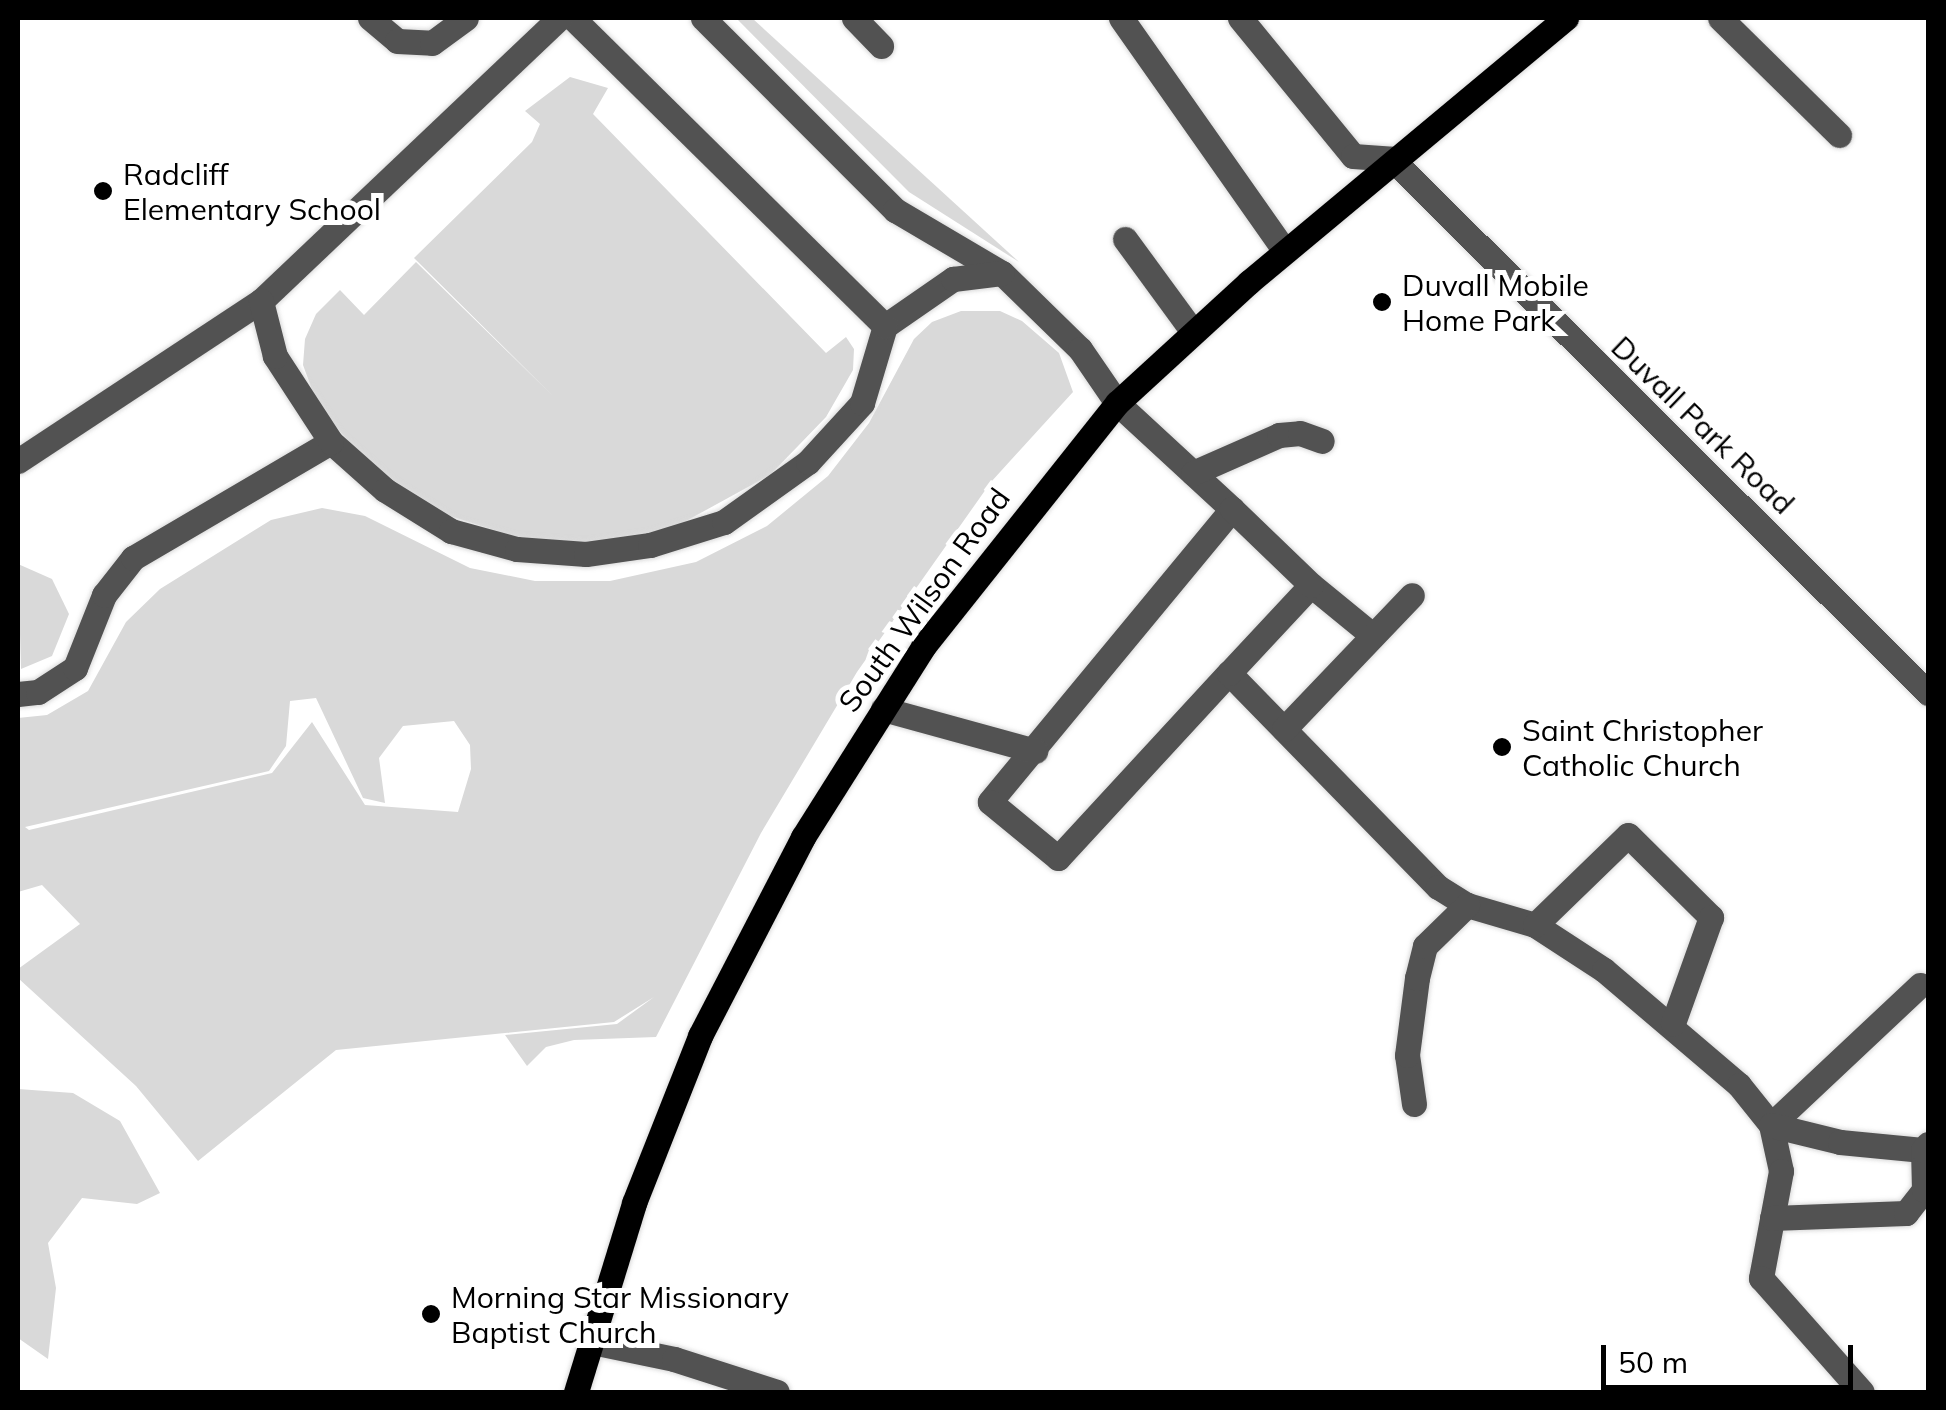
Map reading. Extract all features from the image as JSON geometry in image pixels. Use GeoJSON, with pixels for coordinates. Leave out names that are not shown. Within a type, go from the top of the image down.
{"type":"FeatureCollection","features":[{"type":"Feature","properties":{"kind":"main road","name":"South Wilson Road"},"geometry":{"type":"LineString","coordinates":[[576,1392],[634,1203],[700,1036],[804,837],[883,709],[1004,539],[1117,403],[1193,332],[1392,159],[1566,18]]}},
{"type":"Feature","properties":{"kind":"street"},"geometry":{"type":"LineString","coordinates":[[370,18],[397,42],[432,42],[466,18]]}},
{"type":"Feature","properties":{"kind":"street"},"geometry":{"type":"LineString","coordinates":[[18,461],[261,301],[559,18]]}},
{"type":"Feature","properties":{"kind":"street"},"geometry":{"type":"LineString","coordinates":[[574,18],[885,326]]}},
{"type":"Feature","properties":{"kind":"street"},"geometry":{"type":"LineString","coordinates":[[704,18],[895,210],[1002,273],[1080,349],[1117,403],[1311,585],[1372,635]]}},
{"type":"Feature","properties":{"kind":"street"},"geometry":{"type":"LineString","coordinates":[[854,18],[881,46]]}},
{"type":"Feature","properties":{"kind":"street"},"geometry":{"type":"LineString","coordinates":[[1121,18],[1285,250]]}},
{"type":"Feature","properties":{"kind":"street"},"geometry":{"type":"LineString","coordinates":[[1240,18],[1353,156],[1392,159]]}},
{"type":"Feature","properties":{"kind":"street"},"geometry":{"type":"LineString","coordinates":[[1720,18],[1840,135]]}},
{"type":"Feature","properties":{"kind":"street","name":"Duvall Park Road"},"geometry":{"type":"LineString","coordinates":[[1392,159],[1928,693]]}},
{"type":"Feature","properties":{"kind":"street"},"geometry":{"type":"LineString","coordinates":[[1124,239],[1193,332]]}},
{"type":"Feature","properties":{"kind":"street"},"geometry":{"type":"LineString","coordinates":[[261,301],[275,356],[331,442],[385,490],[450,531],[518,550],[586,554],[650,545],[724,522],[808,462],[862,403],[885,326],[953,280],[1002,273]]}},
{"type":"Feature","properties":{"kind":"street"},"geometry":{"type":"LineString","coordinates":[[1192,473],[1279,436],[1300,433],[1322,441]]}},
{"type":"Feature","properties":{"kind":"street"},"geometry":{"type":"LineString","coordinates":[[18,694],[38,692],[75,668],[104,596],[134,558],[331,442]]}},
{"type":"Feature","properties":{"kind":"street"},"geometry":{"type":"LineString","coordinates":[[1232,510],[990,802],[1058,858],[1311,585]]}},
{"type":"Feature","properties":{"kind":"street"},"geometry":{"type":"LineString","coordinates":[[1284,729],[1412,594]]}},
{"type":"Feature","properties":{"kind":"street"},"geometry":{"type":"LineString","coordinates":[[1230,673],[1438,887],[1467,906],[1535,925],[1673,1022],[1771,1125],[1781,1171],[1762,1278],[1862,1392]]}},
{"type":"Feature","properties":{"kind":"street"},"geometry":{"type":"LineString","coordinates":[[883,709],[1035,751]]}},
{"type":"Feature","properties":{"kind":"street"},"geometry":{"type":"LineString","coordinates":[[1535,925],[1628,835],[1711,917],[1673,1022]]}},
{"type":"Feature","properties":{"kind":"street"},"geometry":{"type":"LineString","coordinates":[[1414,1104],[1407,1056],[1416,978],[1425,946],[1467,906]]}},
{"type":"Feature","properties":{"kind":"street"},"geometry":{"type":"LineString","coordinates":[[1771,1125],[1920,986]]}},
{"type":"Feature","properties":{"kind":"street"},"geometry":{"type":"LineString","coordinates":[[1771,1125],[1840,1142],[1926,1147],[1924,1190],[1906,1213],[1772,1218]]}},
{"type":"Feature","properties":{"kind":"street"},"geometry":{"type":"LineString","coordinates":[[592,1342],[674,1358],[778,1392]]}},
{"type":"Feature","properties":{"kind":"shaded area"},"geometry":{"type":"Polygon","coordinates":[[[736,18],[752,18],[1019,262],[909,192],[736,18]]]}},
{"type":"Feature","properties":{"kind":"shaded area"},"geometry":{"type":"Polygon","coordinates":[[[570,77],[608,88],[593,114],[826,353],[846,337],[854,349],[853,370],[826,417],[770,475],[675,527],[608,543],[523,539],[444,514],[371,467],[318,406],[303,365],[305,339],[316,314],[340,290],[364,315],[416,262],[554,397],[414,258],[532,142],[540,124],[525,111],[570,77]]]}},
{"type":"Feature","properties":{"kind":"shaded area"},"geometry":{"type":"Polygon","coordinates":[[[961,311],[1000,311],[1022,321],[1059,353],[1073,392],[991,482],[857,672],[761,833],[656,1037],[574,1040],[546,1047],[527,1066],[505,1035],[617,1024],[654,997],[614,1022],[336,1050],[198,1161],[136,1086],[18,978],[18,969],[80,924],[42,885],[18,892],[18,718],[47,715],[88,691],[126,622],[160,589],[271,520],[322,508],[365,516],[470,568],[535,581],[610,581],[696,562],[767,526],[828,476],[869,423],[914,339],[932,322],[961,311]],[[316,698],[290,701],[286,746],[269,771],[25,827],[29,830],[272,773],[312,722],[365,805],[458,812],[471,769],[470,745],[454,721],[403,726],[379,758],[385,803],[363,798],[316,698]]]}},
{"type":"Feature","properties":{"kind":"shaded area"},"geometry":{"type":"Polygon","coordinates":[[[18,564],[52,579],[69,614],[52,656],[21,669],[18,564]]]}},
{"type":"Feature","properties":{"kind":"shaded area"},"geometry":{"type":"Polygon","coordinates":[[[18,1089],[73,1093],[120,1121],[160,1193],[137,1204],[82,1198],[48,1243],[56,1288],[48,1359],[18,1338],[18,1089]]]}},
{"type":"Feature","properties":{"kind":"place","name":"Radcliff Elementary School"},"geometry":{"type":"Point","coordinates":[103,191]}},
{"type":"Feature","properties":{"kind":"place","name":"Duvall Mobile Home Park"},"geometry":{"type":"Point","coordinates":[1382,302]}},
{"type":"Feature","properties":{"kind":"place","name":"Saint Christopher Catholic Church"},"geometry":{"type":"Point","coordinates":[1502,747]}},
{"type":"Feature","properties":{"kind":"place","name":"Morning Star Missionary Baptist Church"},"geometry":{"type":"Point","coordinates":[431,1314]}}]}
